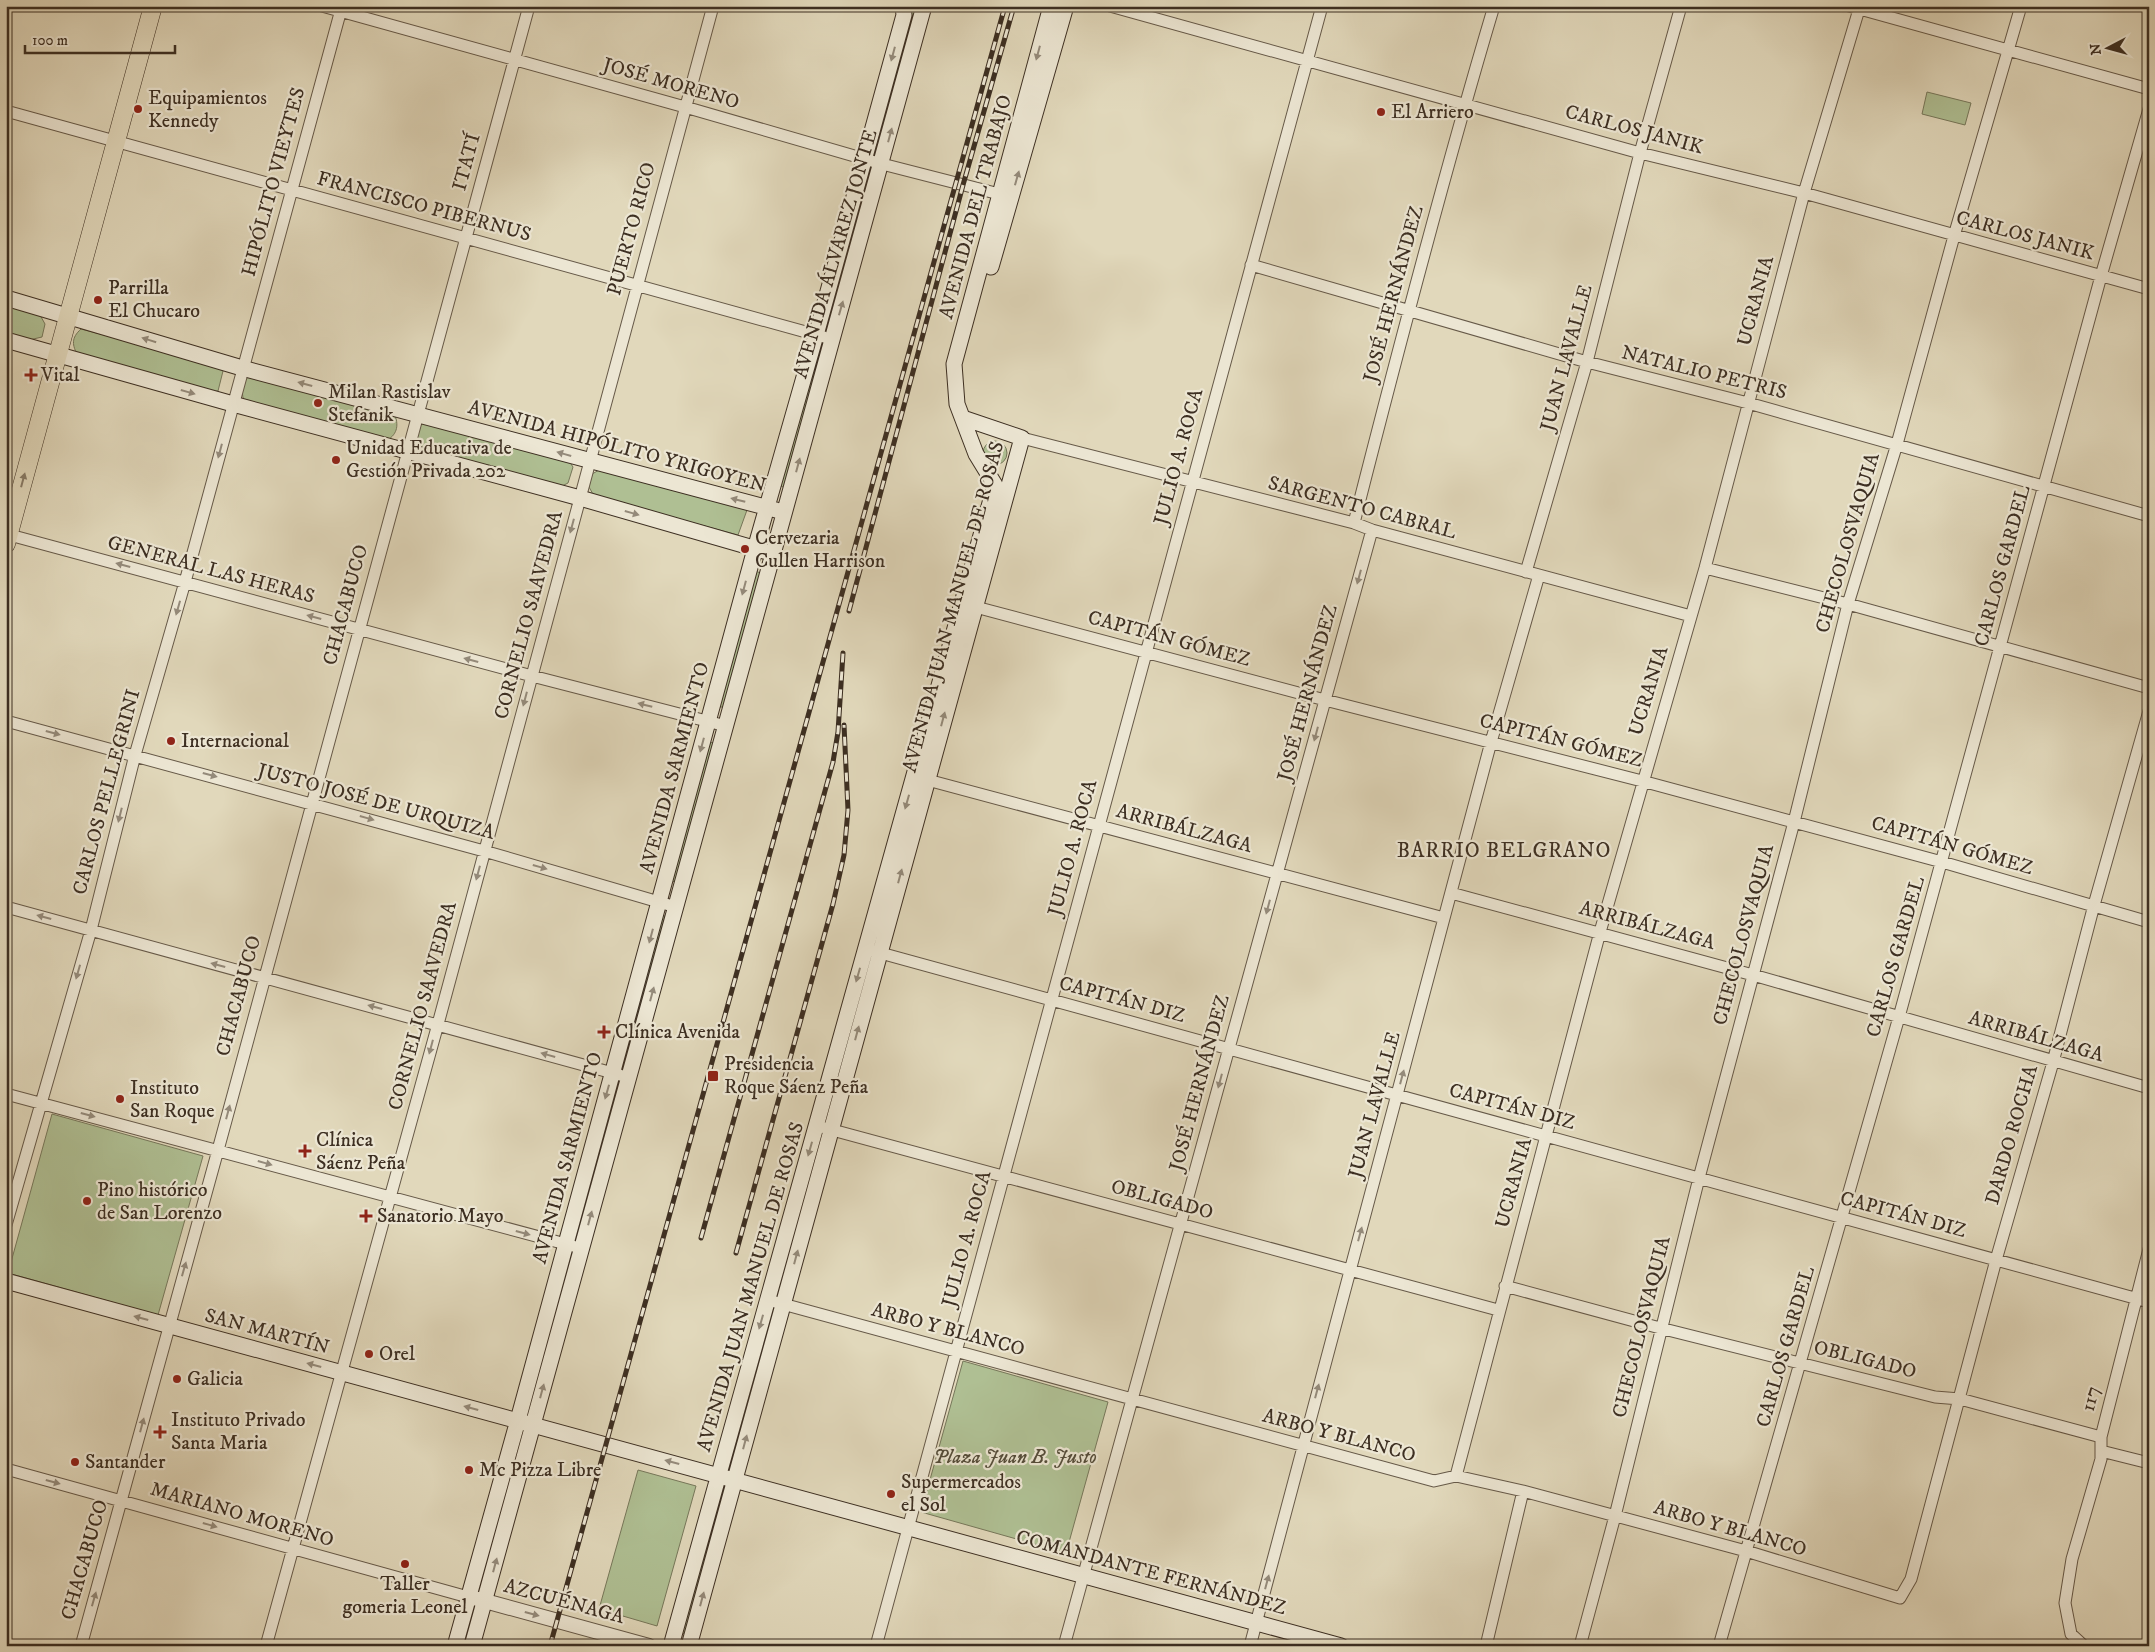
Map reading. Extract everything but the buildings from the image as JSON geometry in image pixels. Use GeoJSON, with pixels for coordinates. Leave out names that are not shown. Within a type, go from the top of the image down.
{"type":"FeatureCollection","features":[{"type":"Feature","properties":{"kind":"main road"},"geometry":{"type":"LineString","coordinates":[[7,538],[153,6]]}},
{"type":"Feature","properties":{"kind":"main road","name":"AVENIDA ÁLVAREZ JONTE"},"geometry":{"type":"LineString","coordinates":[[767,507],[865,159],[904,15],[903,6]]}},
{"type":"Feature","properties":{"kind":"main road","name":"AVENIDA ÁLVAREZ JONTE"},"geometry":{"type":"LineString","coordinates":[[785,512],[924,6]]}},
{"type":"Feature","properties":{"kind":"main road","name":"AVENIDA DEL TRABAJO"},"geometry":{"type":"LineString","coordinates":[[963,418],[955,393],[954,364],[1006,196],[1051,6]]}},
{"type":"Feature","properties":{"kind":"main road"},"geometry":{"type":"LineString","coordinates":[[1006,196],[1066,6]]}},
{"type":"Feature","properties":{"kind":"main road","name":"AVENIDA HIPÓLITO YRIGOYEN"},"geometry":{"type":"LineString","coordinates":[[6,298],[242,368],[590,462],[785,512]]}},
{"type":"Feature","properties":{"kind":"main road"},"geometry":{"type":"LineString","coordinates":[[6,340],[407,452],[580,498],[773,554]]}},
{"type":"Feature","properties":{"kind":"main road","name":"AVENIDA JUAN MANUEL DE ROSAS"},"geometry":{"type":"LineString","coordinates":[[963,418],[1022,438],[1012,475],[968,605]]}},
{"type":"Feature","properties":{"kind":"main road","name":"AVENIDA JUAN MANUEL DE ROSAS"},"geometry":{"type":"LineString","coordinates":[[671,1646],[768,1300],[824,1127],[968,605],[995,485],[976,454],[963,418]]}},
{"type":"Feature","properties":{"kind":"main road"},"geometry":{"type":"LineString","coordinates":[[976,454],[979,440],[983,433],[991,428]]}},
{"type":"Feature","properties":{"kind":"main road"},"geometry":{"type":"LineString","coordinates":[[993,480],[1003,480],[1012,475]]}},
{"type":"Feature","properties":{"kind":"main road","name":"AVENIDA SARMIENTO"},"geometry":{"type":"LineString","coordinates":[[455,1646],[767,507]]}},
{"type":"Feature","properties":{"kind":"main road","name":"AVENIDA SARMIENTO"},"geometry":{"type":"LineString","coordinates":[[472,1646],[785,512]]}},
{"type":"Feature","properties":{"kind":"main road","name":"AVENIDA JUAN MANUEL DE ROSAS"},"geometry":{"type":"LineString","coordinates":[[689,1646],[783,1304],[824,1127]]}},
{"type":"Feature","properties":{"kind":"main road","name":"SAN MARTÍN"},"geometry":{"type":"LineString","coordinates":[[6,1281],[533,1424]]}},
{"type":"Feature","properties":{"kind":"main road","name":"COMANDANTE FERNÁNDEZ"},"geometry":{"type":"LineString","coordinates":[[533,1424],[1342,1646]]}},
{"type":"Feature","properties":{"kind":"street","name":"JOSÉ MORENO"},"geometry":{"type":"LineString","coordinates":[[322,6],[342,9],[514,60],[882,164],[1006,196]]}},
{"type":"Feature","properties":{"kind":"street","name":"ITATÍ"},"geometry":{"type":"LineString","coordinates":[[418,414],[529,6]]}},
{"type":"Feature","properties":{"kind":"street","name":"PUERTO RICO"},"geometry":{"type":"LineString","coordinates":[[590,462],[636,285],[713,6]]}},
{"type":"Feature","properties":{"kind":"street","name":"CARLOS JANIK"},"geometry":{"type":"LineString","coordinates":[[1110,6],[1640,153],[1804,194],[2149,289]]}},
{"type":"Feature","properties":{"kind":"street","name":"JULIO A. ROCA"},"geometry":{"type":"LineString","coordinates":[[876,1646],[1322,6]]}},
{"type":"Feature","properties":{"kind":"street","name":"JOSÉ HERNÁNDEZ"},"geometry":{"type":"LineString","coordinates":[[1354,524],[1409,310],[1465,103],[1494,6]]}},
{"type":"Feature","properties":{"kind":"street","name":"JUAN LAVALLE"},"geometry":{"type":"LineString","coordinates":[[1526,572],[1586,362],[1640,153],[1681,6]]}},
{"type":"Feature","properties":{"kind":"street","name":"CHECOLOSVAQUIA"},"geometry":{"type":"LineString","coordinates":[[1580,1646],[1615,1516],[1660,1328],[1794,822],[1848,604],[1897,444],[1954,236],[2021,6]]}},
{"type":"Feature","properties":{"kind":"street"},"geometry":{"type":"LineString","coordinates":[[1856,7],[2149,90]]}},
{"type":"Feature","properties":{"kind":"street","name":"UCRANIA"},"geometry":{"type":"LineString","coordinates":[[1456,1476],[1498,1310],[1600,932],[1705,568],[1804,194],[1856,7]]}},
{"type":"Feature","properties":{"kind":"street","name":"HIPÓLITO VIEYTES"},"geometry":{"type":"LineString","coordinates":[[242,368],[342,9]]}},
{"type":"Feature","properties":{"kind":"street","name":"CARLOS GARDEL"},"geometry":{"type":"LineString","coordinates":[[1719,1646],[1899,1017],[2101,276],[2149,109]]}},
{"type":"Feature","properties":{"kind":"street","name":"FRANCISCO PIBERNUS"},"geometry":{"type":"LineString","coordinates":[[6,111],[833,340]]}},
{"type":"Feature","properties":{"kind":"street","name":"NATALIO PETRIS"},"geometry":{"type":"LineString","coordinates":[[1251,265],[1586,362],[1748,403],[2149,516]]}},
{"type":"Feature","properties":{"kind":"street","name":"CARLOS PELLEGRINI"},"geometry":{"type":"LineString","coordinates":[[6,1225],[91,930],[135,755],[185,582],[242,368]]}},
{"type":"Feature","properties":{"kind":"street","name":"CHACABUCO"},"geometry":{"type":"LineString","coordinates":[[81,1646],[418,414]]}},
{"type":"Feature","properties":{"kind":"street","name":"SARGENTO CABRAL"},"geometry":{"type":"LineString","coordinates":[[1022,438],[1354,524],[1691,616]]}},
{"type":"Feature","properties":{"kind":"street","name":"CORNELIO SAAVEDRA"},"geometry":{"type":"LineString","coordinates":[[266,1646],[438,1024],[590,462]]}},
{"type":"Feature","properties":{"kind":"street","name":"JOSÉ HERNÁNDEZ"},"geometry":{"type":"LineString","coordinates":[[1064,1646],[1372,530]]}},
{"type":"Feature","properties":{"kind":"street","name":"GENERAL LAS HERAS"},"geometry":{"type":"LineString","coordinates":[[7,538],[185,582],[358,630],[726,726]]}},
{"type":"Feature","properties":{"kind":"street"},"geometry":{"type":"LineString","coordinates":[[1705,568],[1848,604],[2149,688]]}},
{"type":"Feature","properties":{"kind":"street","name":"JUAN LAVALLE"},"geometry":{"type":"LineString","coordinates":[[1250,1646],[1491,742],[1539,575]]}},
{"type":"Feature","properties":{"kind":"street","name":"CAPITÁN GÓMEZ"},"geometry":{"type":"LineString","coordinates":[[968,605],[1325,700],[1642,781],[1942,862],[2149,922]]}},
{"type":"Feature","properties":{"kind":"street","name":"DARDO ROCHA"},"geometry":{"type":"LineString","coordinates":[[1900,1598],[1911,1579],[1996,1260],[2053,1062],[2094,905],[2149,711]]}},
{"type":"Feature","properties":{"kind":"street","name":"JUSTO JOSÉ DE URQUIZA"},"geometry":{"type":"LineString","coordinates":[[6,720],[484,851],[676,907]]}},
{"type":"Feature","properties":{"kind":"street","name":"ARRIBÁLZAGA"},"geometry":{"type":"LineString","coordinates":[[920,778],[1444,918]]}},
{"type":"Feature","properties":{"kind":"street","name":"ARRIBÁLZAGA"},"geometry":{"type":"LineString","coordinates":[[1451,893],[1753,974],[2053,1062],[2149,1088]]}},
{"type":"Feature","properties":{"kind":"street"},"geometry":{"type":"LineString","coordinates":[[6,907],[629,1077]]}},
{"type":"Feature","properties":{"kind":"street","name":"CAPITÁN DIZ"},"geometry":{"type":"LineString","coordinates":[[873,951],[2149,1302]]}},
{"type":"Feature","properties":{"kind":"street"},"geometry":{"type":"LineString","coordinates":[[6,1094],[582,1249]]}},
{"type":"Feature","properties":{"kind":"street","name":"OBLIGADO"},"geometry":{"type":"LineString","coordinates":[[824,1127],[1498,1310]]}},
{"type":"Feature","properties":{"kind":"street","name":"117"},"geometry":{"type":"LineString","coordinates":[[2084,1646],[2071,1634],[2065,1603],[2072,1559],[2101,1459],[2100,1437],[2149,1249]]}},
{"type":"Feature","properties":{"kind":"street","name":"OBLIGADO"},"geometry":{"type":"LineString","coordinates":[[1505,1286],[1660,1328],[1935,1397],[1960,1399],[2100,1437]]}},
{"type":"Feature","properties":{"kind":"street","name":"ARBO Y BLANCO"},"geometry":{"type":"LineString","coordinates":[[768,1300],[1434,1482],[1456,1476],[1522,1491],[1746,1551],[1900,1598]]}},
{"type":"Feature","properties":{"kind":"street"},"geometry":{"type":"LineString","coordinates":[[2101,1451],[2149,1463]]}},
{"type":"Feature","properties":{"kind":"street","name":"MARIANO MORENO"},"geometry":{"type":"LineString","coordinates":[[6,1469],[468,1597]]}},
{"type":"Feature","properties":{"kind":"street"},"geometry":{"type":"LineString","coordinates":[[1486,1646],[1522,1491]]}},
{"type":"Feature","properties":{"kind":"street","name":"AZCUÉNAGA"},"geometry":{"type":"LineString","coordinates":[[468,1597],[650,1646]]}},
{"type":"Feature","properties":{"kind":"green space"},"geometry":{"type":"Polygon","coordinates":[[[918,6],[882,141],[877,139],[910,8],[918,6]]]}},
{"type":"Feature","properties":{"kind":"green space"},"geometry":{"type":"Polygon","coordinates":[[[1927,92],[1971,103],[1965,125],[1922,114],[1927,92]]]}},
{"type":"Feature","properties":{"kind":"green space"},"geometry":{"type":"Polygon","coordinates":[[[866,179],[869,181],[832,318],[828,316],[866,179]]]}},
{"type":"Feature","properties":{"kind":"green space"},"geometry":{"type":"Polygon","coordinates":[[[6,305],[40,315],[45,324],[42,337],[29,340],[6,334],[6,305]]]}},
{"type":"Feature","properties":{"kind":"green space"},"geometry":{"type":"Polygon","coordinates":[[[81,329],[219,365],[223,371],[218,391],[212,392],[78,356],[74,339],[81,329]]]}},
{"type":"Feature","properties":{"kind":"green space"},"geometry":{"type":"Polygon","coordinates":[[[818,351],[823,353],[785,488],[781,486],[781,481],[818,351]]]}},
{"type":"Feature","properties":{"kind":"green space"},"geometry":{"type":"Polygon","coordinates":[[[250,374],[394,413],[397,423],[395,433],[389,439],[244,400],[243,386],[250,374]]]}},
{"type":"Feature","properties":{"kind":"green space"},"geometry":{"type":"Polygon","coordinates":[[[428,422],[569,461],[573,467],[568,483],[560,487],[419,449],[415,443],[421,424],[428,422]]]}},
{"type":"Feature","properties":{"kind":"green space"},"geometry":{"type":"Polygon","coordinates":[[[995,441],[1004,444],[1007,453],[1004,462],[995,465],[986,462],[983,453],[986,444],[995,441]]]}},
{"type":"Feature","properties":{"kind":"green space"},"geometry":{"type":"Polygon","coordinates":[[[601,469],[747,510],[738,535],[594,496],[589,487],[592,474],[601,469]]]}},
{"type":"Feature","properties":{"kind":"green space"},"geometry":{"type":"Polygon","coordinates":[[[756,571],[764,575],[727,707],[719,707],[756,571]]]}},
{"type":"Feature","properties":{"kind":"green space"},"geometry":{"type":"Polygon","coordinates":[[[709,742],[715,743],[675,882],[672,881],[709,742]]]}},
{"type":"Feature","properties":{"kind":"green space"},"geometry":{"type":"Polygon","coordinates":[[[661,915],[665,916],[625,1057],[621,1055],[661,915]]]}},
{"type":"Feature","properties":{"kind":"green space"},"geometry":{"type":"Polygon","coordinates":[[[52,1114],[203,1156],[158,1315],[8,1273],[52,1114]]]}},
{"type":"Feature","properties":{"kind":"green space"},"geometry":{"type":"Polygon","coordinates":[[[769,1317],[775,1318],[736,1460],[731,1458],[769,1317]]]}},
{"type":"Feature","properties":{"kind":"green space","name":"Plaza Juan B. Justo"},"geometry":{"type":"Polygon","coordinates":[[[963,1361],[1108,1402],[1066,1553],[921,1512],[963,1361]]]}},
{"type":"Feature","properties":{"kind":"green space"},"geometry":{"type":"Polygon","coordinates":[[[638,1470],[696,1486],[657,1626],[599,1609],[638,1470]]]}},
{"type":"Feature","properties":{"kind":"green space"},"geometry":{"type":"Polygon","coordinates":[[[720,1494],[725,1495],[687,1635],[682,1633],[720,1494]]]}},
{"type":"Feature","properties":{"kind":"railway"},"geometry":{"type":"LineString","coordinates":[[550,1646],[1005,6]]}},
{"type":"Feature","properties":{"kind":"railway"},"geometry":{"type":"LineString","coordinates":[[849,611],[963,185],[1014,6]]}},
{"type":"Feature","properties":{"kind":"railway"},"geometry":{"type":"LineString","coordinates":[[701,1238],[833,762],[838,732],[843,653]]}},
{"type":"Feature","properties":{"kind":"railway"},"geometry":{"type":"LineString","coordinates":[[736,1253],[833,904],[844,855],[848,810],[844,725]]}},
{"type":"Feature","properties":{"kind":"place","name":"Equipamientos Kennedy"},"geometry":{"type":"Point","coordinates":[138,109]}},
{"type":"Feature","properties":{"kind":"place","name":"El Arriero"},"geometry":{"type":"Point","coordinates":[1381,112]}},
{"type":"Feature","properties":{"kind":"place","name":"Parrilla El Chucaro"},"geometry":{"type":"Point","coordinates":[98,300]}},
{"type":"Feature","properties":{"kind":"place","name":"Vital"},"geometry":{"type":"Point","coordinates":[31,375]}},
{"type":"Feature","properties":{"kind":"place","name":"Milan Rastislav Stefanik"},"geometry":{"type":"Point","coordinates":[318,403]}},
{"type":"Feature","properties":{"kind":"place","name":"Unidad Educativa de Gestión Privada 202"},"geometry":{"type":"Point","coordinates":[336,460]}},
{"type":"Feature","properties":{"kind":"place","name":"Cervezaria Cullen Harrison"},"geometry":{"type":"Point","coordinates":[745,549]}},
{"type":"Feature","properties":{"kind":"place","name":"Internacional"},"geometry":{"type":"Point","coordinates":[171,741]}},
{"type":"Feature","properties":{"kind":"place","name":"Clínica Avenida"},"geometry":{"type":"Point","coordinates":[604,1032]}},
{"type":"Feature","properties":{"kind":"place","name":"Presidencia Roque Sáenz Peña"},"geometry":{"type":"Point","coordinates":[713,1076]}},
{"type":"Feature","properties":{"kind":"place","name":"Instituto San Roque"},"geometry":{"type":"Point","coordinates":[120,1099]}},
{"type":"Feature","properties":{"kind":"place","name":"Clínica Sáenz Peña"},"geometry":{"type":"Point","coordinates":[305,1151]}},
{"type":"Feature","properties":{"kind":"place","name":"Pino histórico de San Lorenzo"},"geometry":{"type":"Point","coordinates":[87,1201]}},
{"type":"Feature","properties":{"kind":"place","name":"Sanatorio Mayo"},"geometry":{"type":"Point","coordinates":[366,1216]}},
{"type":"Feature","properties":{"kind":"place","name":"Orel"},"geometry":{"type":"Point","coordinates":[369,1354]}},
{"type":"Feature","properties":{"kind":"place","name":"Galicia"},"geometry":{"type":"Point","coordinates":[177,1379]}},
{"type":"Feature","properties":{"kind":"place","name":"Instituto Privado Santa Maria"},"geometry":{"type":"Point","coordinates":[160,1432]}},
{"type":"Feature","properties":{"kind":"place","name":"Santander"},"geometry":{"type":"Point","coordinates":[75,1462]}},
{"type":"Feature","properties":{"kind":"place","name":"Mc Pizza Libre"},"geometry":{"type":"Point","coordinates":[469,1470]}},
{"type":"Feature","properties":{"kind":"place","name":"Supermercados el Sol"},"geometry":{"type":"Point","coordinates":[891,1494]}},
{"type":"Feature","properties":{"kind":"place","name":"Taller gomeria Leonel"},"geometry":{"type":"Point","coordinates":[405,1564]}},
{"type":"Feature","properties":{"kind":"district","name":"BARRIO BELGRANO"},"geometry":{"type":"Point","coordinates":[1504,851]}}]}
